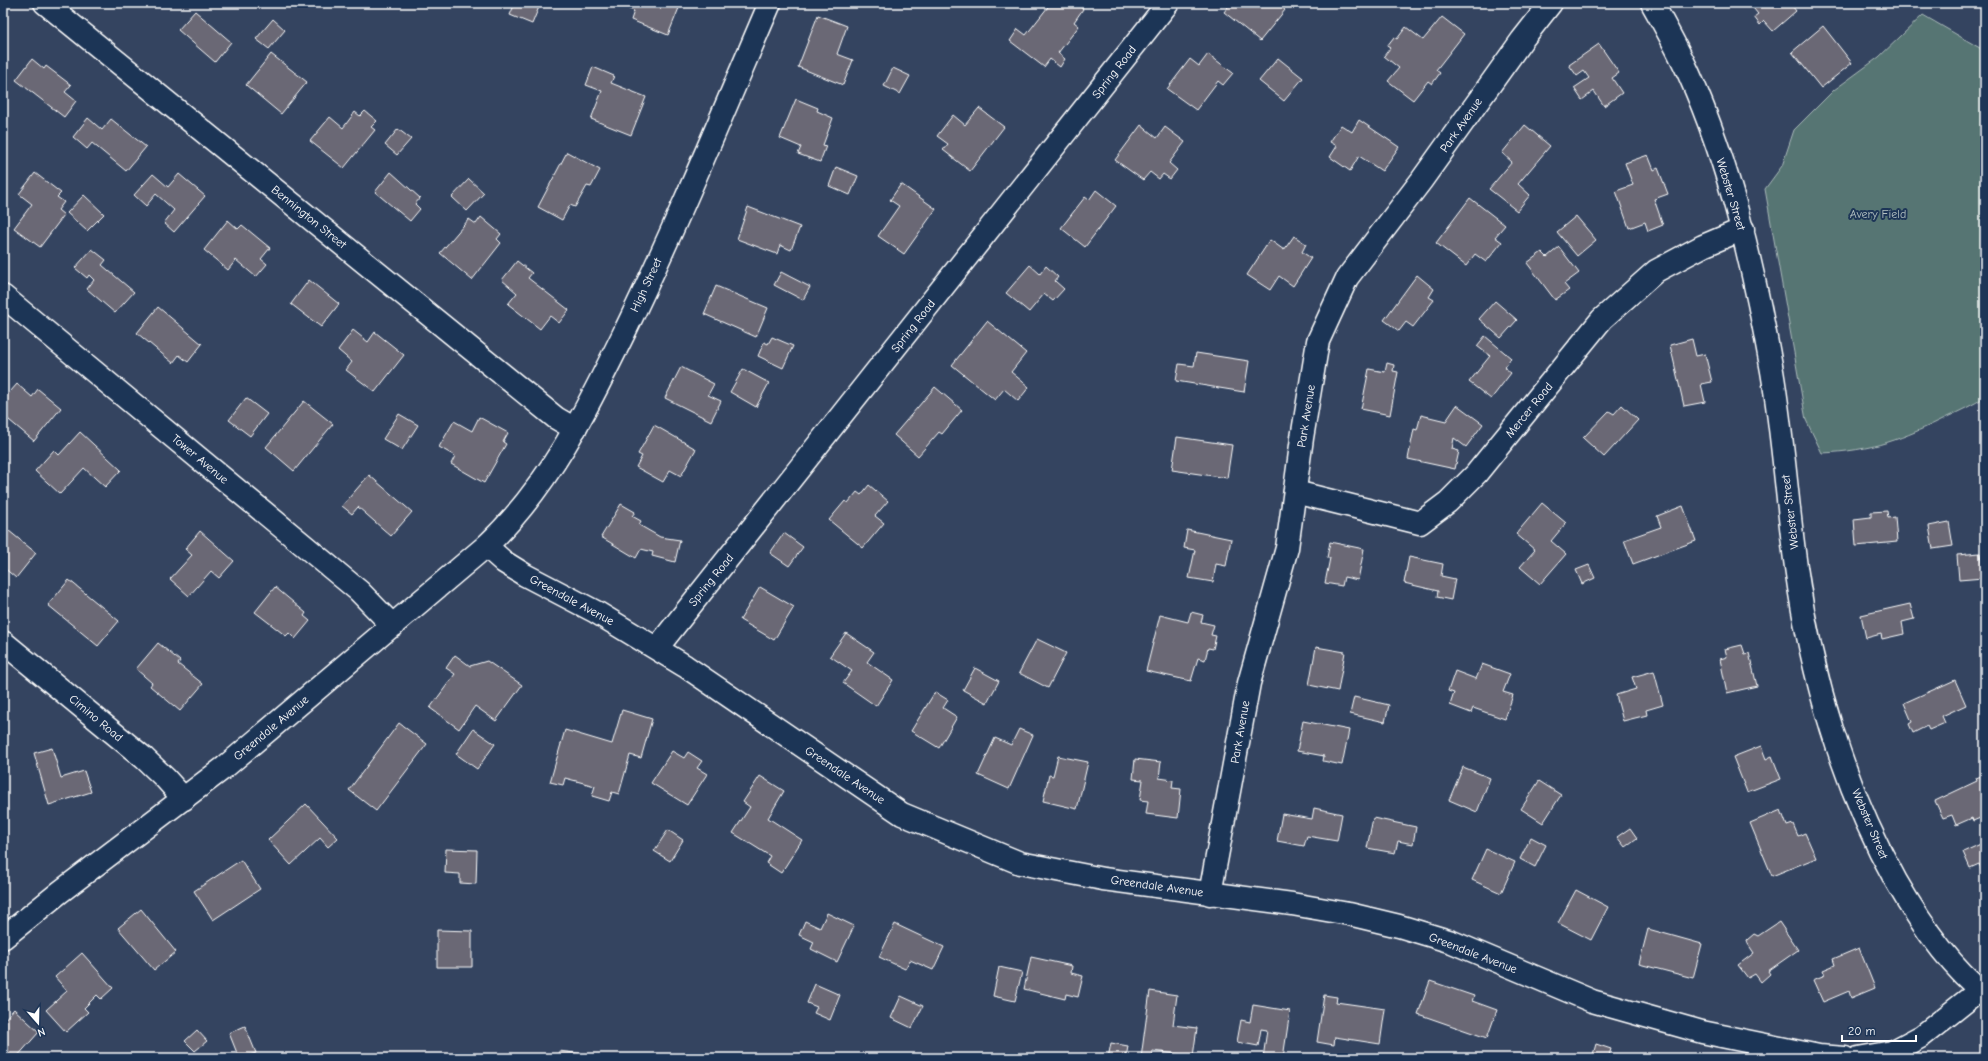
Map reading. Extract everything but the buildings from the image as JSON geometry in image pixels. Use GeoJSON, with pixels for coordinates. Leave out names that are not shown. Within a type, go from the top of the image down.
{"type":"FeatureCollection","features":[{"type":"Feature","properties":{"kind":"street","name":"Bennington Street"},"geometry":{"type":"LineString","coordinates":[[45,3],[556,418],[575,429]]}},
{"type":"Feature","properties":{"kind":"street","name":"High Street"},"geometry":{"type":"LineString","coordinates":[[486,546],[517,515],[532,495],[575,429],[648,284],[770,3]]}},
{"type":"Feature","properties":{"kind":"street","name":"Spring Road"},"geometry":{"type":"LineString","coordinates":[[657,648],[1168,3]]}},
{"type":"Feature","properties":{"kind":"street","name":"Park Avenue"},"geometry":{"type":"LineString","coordinates":[[1210,894],[1249,684],[1287,548],[1296,492],[1302,438],[1318,341],[1347,278],[1421,181],[1522,40],[1551,3]]}},
{"type":"Feature","properties":{"kind":"street","name":"Webster Street"},"geometry":{"type":"LineString","coordinates":[[1652,3],[1689,74],[1722,162],[1743,230],[1772,375],[1796,567],[1807,630],[1825,704],[1853,786],[1873,836],[1889,868],[1924,926],[1956,966],[1982,992]]}},
{"type":"Feature","properties":{"kind":"street","name":"Mercer Road"},"geometry":{"type":"LineString","coordinates":[[1296,492],[1420,523],[1448,502],[1476,474],[1528,412],[1602,319],[1656,271],[1703,246],[1743,230]]}},
{"type":"Feature","properties":{"kind":"street","name":"Tower Avenue"},"geometry":{"type":"LineString","coordinates":[[3,296],[359,591],[393,626]]}},
{"type":"Feature","properties":{"kind":"street","name":"Greendale Avenue"},"geometry":{"type":"LineString","coordinates":[[3,938],[60,892],[184,800],[241,754],[486,546],[504,562],[525,575],[596,612],[657,648],[902,814],[1020,863],[1103,879],[1342,913],[1399,926],[1452,942],[1592,1001],[1664,1023],[1819,1056],[1845,1058]]}},
{"type":"Feature","properties":{"kind":"street","name":"Cimino Road"},"geometry":{"type":"LineString","coordinates":[[3,642],[144,758],[165,778],[184,800]]}},
{"type":"Feature","properties":{"kind":"street"},"geometry":{"type":"LineString","coordinates":[[1858,1058],[1892,1052],[1922,1036],[1982,992]]}},
{"type":"Feature","properties":{"kind":"green space","name":"Avery Field"},"geometry":{"type":"Polygon","coordinates":[[[1923,15],[1985,51],[1985,397],[1962,410],[1901,438],[1872,447],[1822,453],[1806,420],[1765,189],[1782,166],[1794,130],[1834,90],[1879,57],[1923,15]]]}}]}
